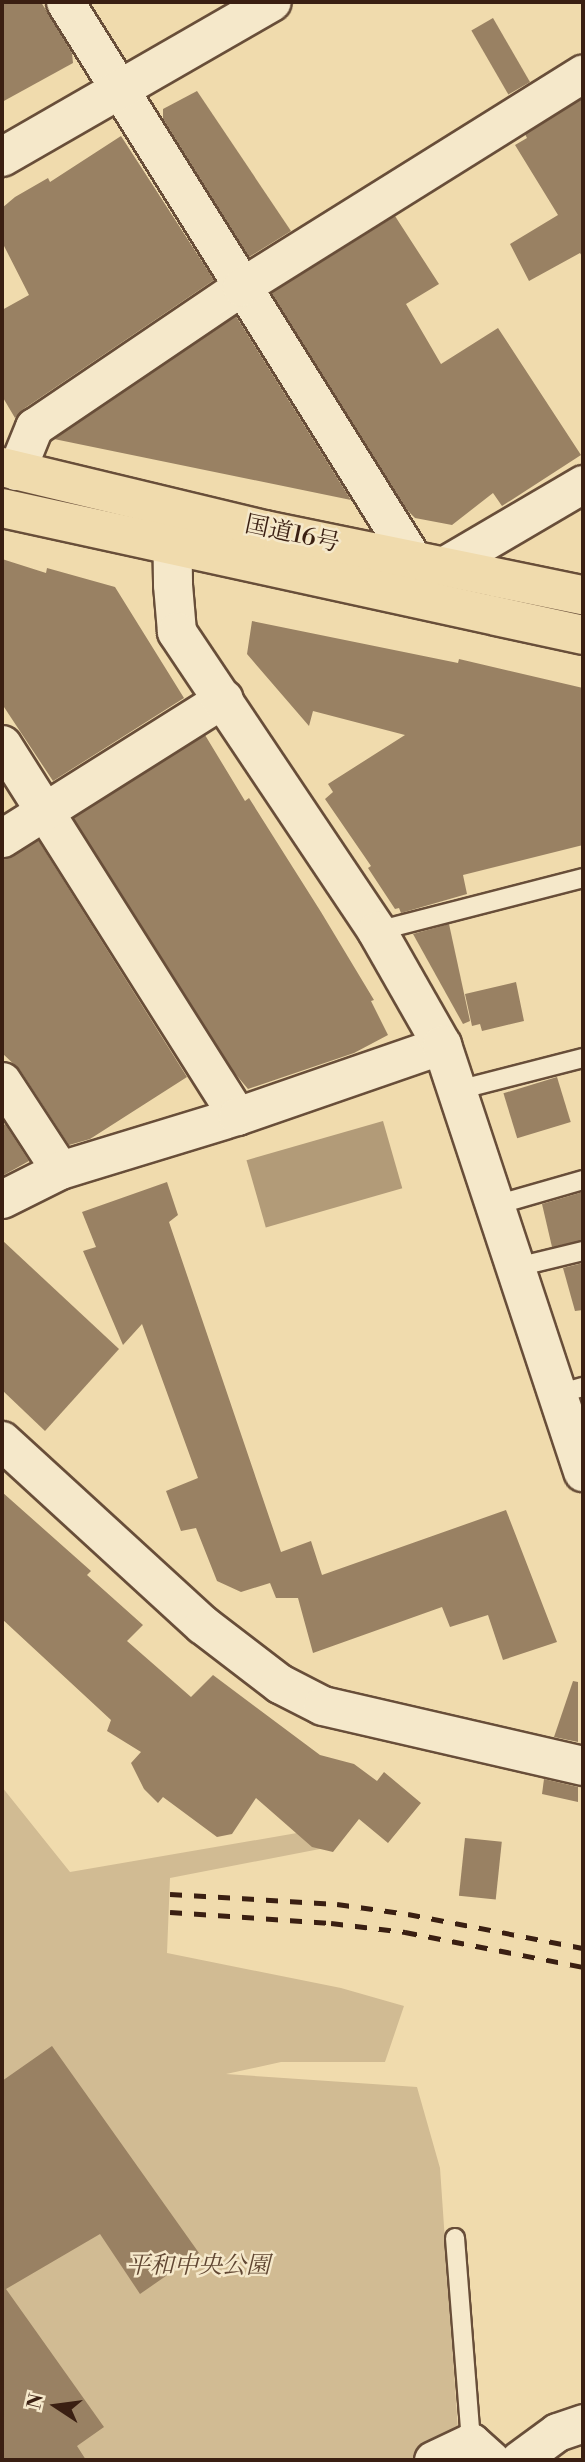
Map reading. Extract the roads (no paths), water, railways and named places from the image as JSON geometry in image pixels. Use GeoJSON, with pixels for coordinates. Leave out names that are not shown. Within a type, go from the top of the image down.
{"type":"FeatureCollection","features":[{"type":"Feature","properties":{"kind":"highway","name":"国道16号"},"geometry":{"type":"LineString","coordinates":[[9,469],[172,509],[583,595]]}},
{"type":"Feature","properties":{"kind":"highway","name":"国道16号"},"geometry":{"type":"LineString","coordinates":[[2,508],[583,635]]}},
{"type":"Feature","properties":{"kind":"street"},"geometry":{"type":"LineString","coordinates":[[65,2],[118,92],[242,287],[429,564],[583,484]]}},
{"type":"Feature","properties":{"kind":"street"},"geometry":{"type":"LineString","coordinates":[[2,158],[272,2]]}},
{"type":"Feature","properties":{"kind":"street"},"geometry":{"type":"LineString","coordinates":[[9,469],[34,427],[242,287],[583,73]]}},
{"type":"Feature","properties":{"kind":"street"},"geometry":{"type":"LineString","coordinates":[[172,509],[171,547],[177,632],[224,698],[377,931],[442,1045],[517,1267],[570,1390],[583,1472]]}},
{"type":"Feature","properties":{"kind":"street"},"geometry":{"type":"LineString","coordinates":[[2,838],[224,698]]}},
{"type":"Feature","properties":{"kind":"street"},"geometry":{"type":"LineString","coordinates":[[2,744],[237,1116]]}},
{"type":"Feature","properties":{"kind":"street"},"geometry":{"type":"LineString","coordinates":[[2,1199],[60,1170],[237,1116],[442,1045]]}},
{"type":"Feature","properties":{"kind":"street"},"geometry":{"type":"LineString","coordinates":[[2,1081],[60,1170]]}},
{"type":"Feature","properties":{"kind":"street"},"geometry":{"type":"LineString","coordinates":[[2,1441],[204,1625],[280,1684],[323,1706],[583,1766]]}},
{"type":"Feature","properties":{"kind":"street"},"geometry":{"type":"LineString","coordinates":[[519,2460],[557,2432],[583,2423]]}},
{"type":"Feature","properties":{"kind":"street"},"geometry":{"type":"LineString","coordinates":[[433,2460],[481,2451]]}},
{"type":"Feature","properties":{"kind":"lane"},"geometry":{"type":"LineString","coordinates":[[377,931],[583,878]]}},
{"type":"Feature","properties":{"kind":"lane"},"geometry":{"type":"LineString","coordinates":[[458,1090],[583,1058]]}},
{"type":"Feature","properties":{"kind":"lane"},"geometry":{"type":"LineString","coordinates":[[496,1205],[583,1180]]}},
{"type":"Feature","properties":{"kind":"lane"},"geometry":{"type":"LineString","coordinates":[[517,1267],[583,1251]]}},
{"type":"Feature","properties":{"kind":"lane"},"geometry":{"type":"LineString","coordinates":[[455,2238],[481,2451]]}},
{"type":"Feature","properties":{"kind":"railway"},"geometry":{"type":"LineString","coordinates":[[170,1894],[337,1904],[408,1914],[583,1948]]}},
{"type":"Feature","properties":{"kind":"railway"},"geometry":{"type":"LineString","coordinates":[[170,1912],[331,1923],[405,1932],[583,1967]]}},
{"type":"Feature","properties":{"kind":"park label","name":"平和中央公園"},"geometry":{"type":"Point","coordinates":[198,2267]}}]}
